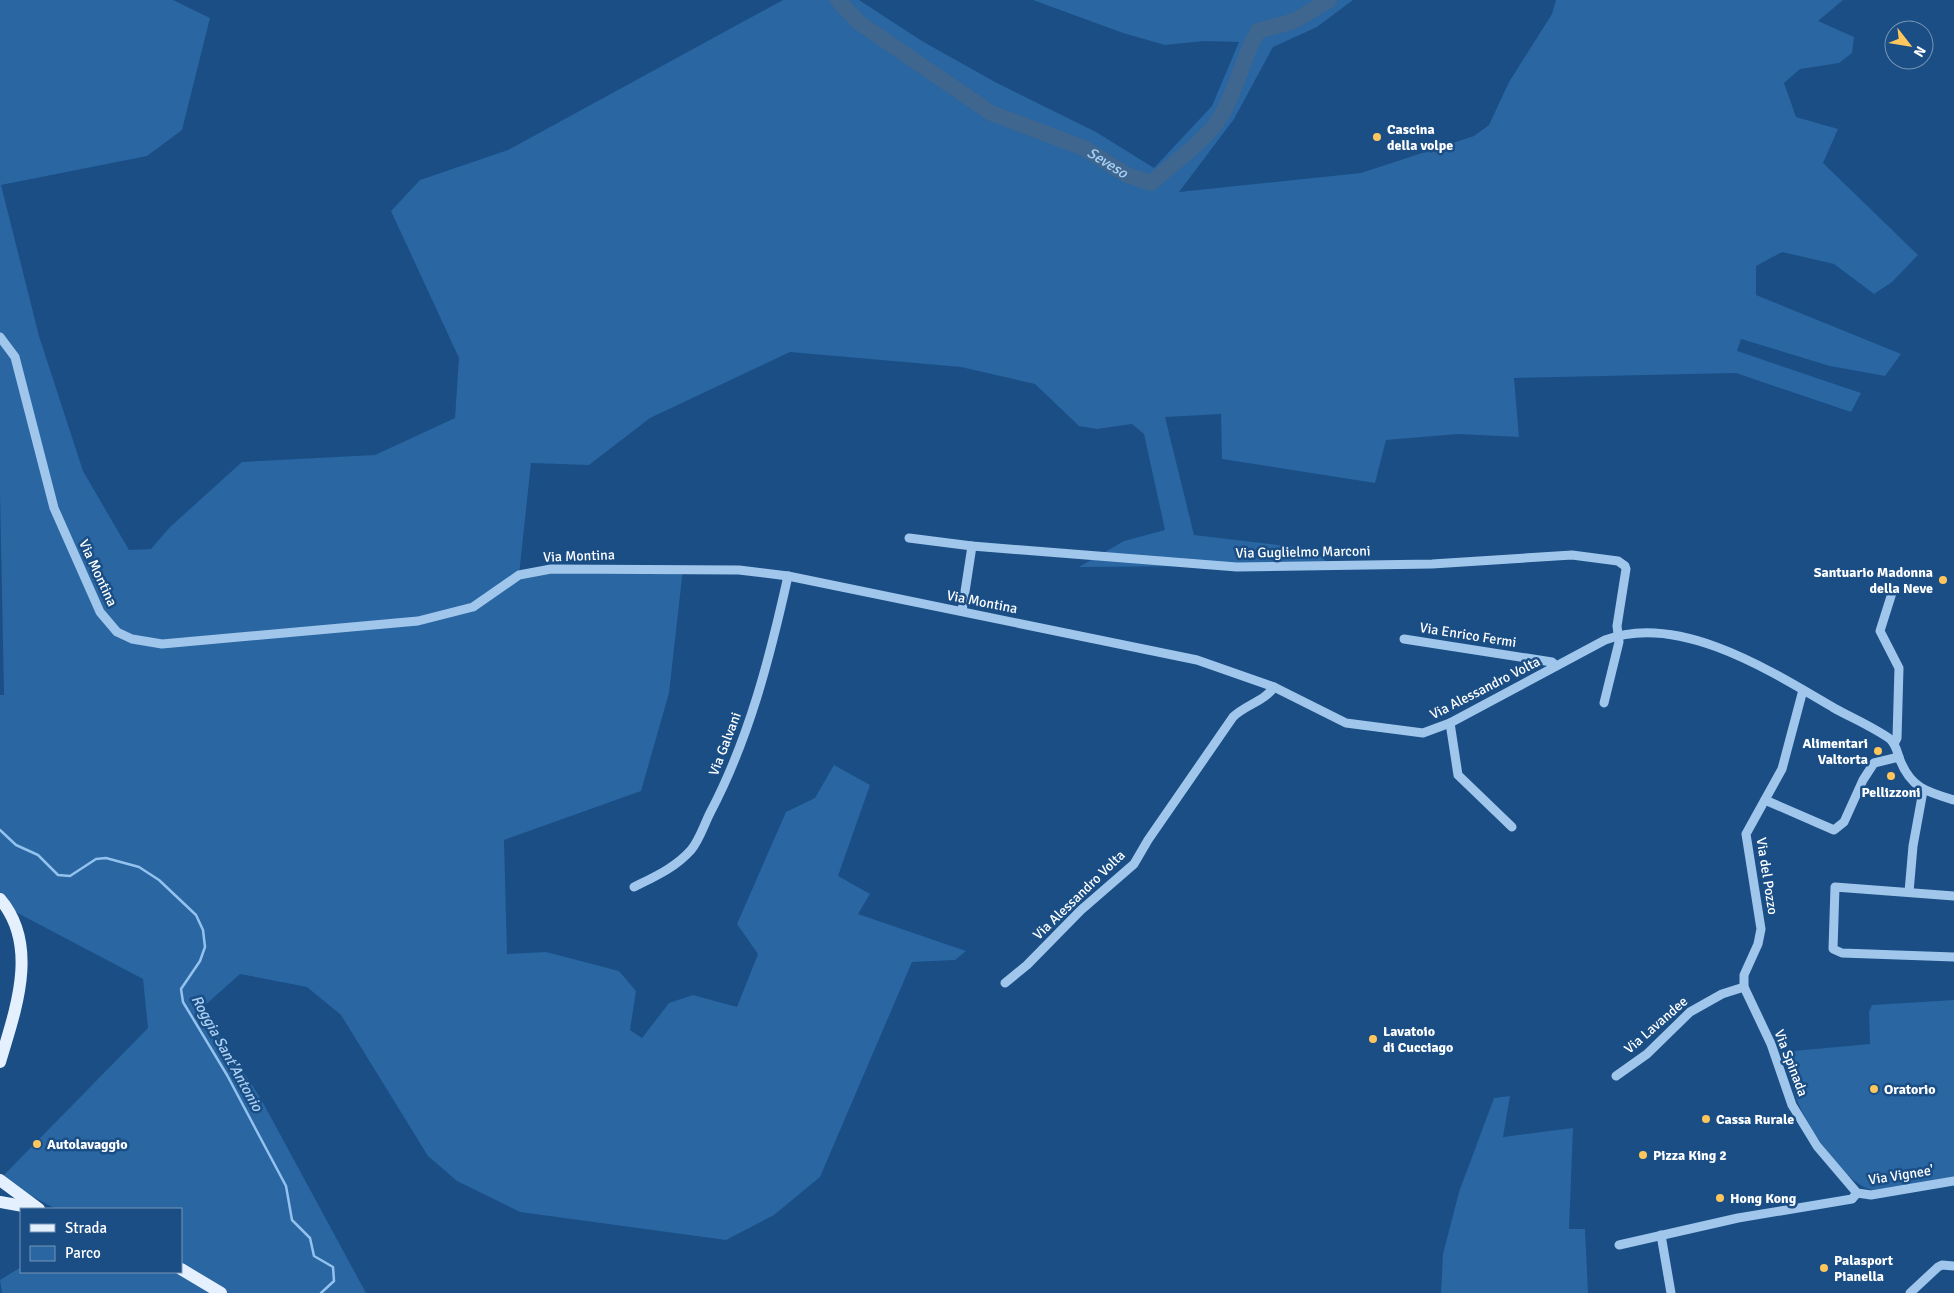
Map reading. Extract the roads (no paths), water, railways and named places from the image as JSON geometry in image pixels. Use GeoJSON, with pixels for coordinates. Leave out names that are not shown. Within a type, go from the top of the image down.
{"type":"FeatureCollection","features":[{"type":"Feature","properties":{"kind":"main road"},"geometry":{"type":"LineString","coordinates":[[0,899],[8,908],[19,941],[23,977],[0,1062]]}},
{"type":"Feature","properties":{"kind":"main road"},"geometry":{"type":"LineString","coordinates":[[0,1180],[38,1208]]}},
{"type":"Feature","properties":{"kind":"main road"},"geometry":{"type":"LineString","coordinates":[[0,1202],[33,1208]]}},
{"type":"Feature","properties":{"kind":"main road"},"geometry":{"type":"LineString","coordinates":[[182,1270],[222,1293]]}},
{"type":"Feature","properties":{"kind":"street","name":"Via Montina"},"geometry":{"type":"LineString","coordinates":[[0,337],[14,357],[44,475],[54,508],[70,546],[100,612],[117,632],[132,640],[162,644],[418,621],[472,607],[519,575],[551,569],[739,570],[788,576],[1197,660],[1274,687]]}},
{"type":"Feature","properties":{"kind":"street","name":"Via Guglielmo Marconi"},"geometry":{"type":"LineString","coordinates":[[909,538],[972,546],[1237,567],[1432,564],[1572,554],[1618,561],[1625,566],[1618,635]]}},
{"type":"Feature","properties":{"kind":"street"},"geometry":{"type":"LineString","coordinates":[[962,611],[972,546]]}},
{"type":"Feature","properties":{"kind":"street","name":"Via Galvani"},"geometry":{"type":"LineString","coordinates":[[634,887],[666,871],[692,850],[717,801],[747,726],[771,653],[788,576]]}},
{"type":"Feature","properties":{"kind":"street"},"geometry":{"type":"LineString","coordinates":[[1892,593],[1880,631],[1899,668],[1897,738],[1894,744],[1908,776],[1923,791],[1954,800]]}},
{"type":"Feature","properties":{"kind":"street","name":"Via Alessandro Volta"},"geometry":{"type":"LineString","coordinates":[[1005,983],[1026,965],[1081,910],[1134,864],[1148,840],[1233,717],[1242,708],[1265,697],[1274,687],[1346,723],[1423,733],[1450,723],[1618,635],[1641,633],[1700,640],[1764,668],[1894,744]]}},
{"type":"Feature","properties":{"kind":"street"},"geometry":{"type":"LineString","coordinates":[[1604,703],[1619,642],[1618,635]]}},
{"type":"Feature","properties":{"kind":"street","name":"Via Enrico Fermi"},"geometry":{"type":"LineString","coordinates":[[1404,639],[1552,662],[1556,666]]}},
{"type":"Feature","properties":{"kind":"street","name":"Via del Pozzo"},"geometry":{"type":"LineString","coordinates":[[1744,987],[1744,975],[1758,944],[1761,929],[1746,834],[1787,756],[1803,690]]}},
{"type":"Feature","properties":{"kind":"street"},"geometry":{"type":"LineString","coordinates":[[1450,723],[1458,775],[1512,827]]}},
{"type":"Feature","properties":{"kind":"street"},"geometry":{"type":"LineString","coordinates":[[1765,800],[1834,830],[1844,822],[1863,780],[1874,763],[1899,757]]}},
{"type":"Feature","properties":{"kind":"street"},"geometry":{"type":"LineString","coordinates":[[1910,892],[1913,846],[1923,791]]}},
{"type":"Feature","properties":{"kind":"street"},"geometry":{"type":"LineString","coordinates":[[1954,896],[1835,887],[1833,949],[1842,953],[1954,957]]}},
{"type":"Feature","properties":{"kind":"street","name":"Via Lavandee"},"geometry":{"type":"LineString","coordinates":[[1616,1076],[1647,1054],[1690,1012],[1722,994],[1744,987]]}},
{"type":"Feature","properties":{"kind":"street","name":"Via Spinada"},"geometry":{"type":"LineString","coordinates":[[1744,987],[1771,1044],[1792,1105],[1817,1146],[1857,1193]]}},
{"type":"Feature","properties":{"kind":"street","name":"Via Vignee'"},"geometry":{"type":"LineString","coordinates":[[1619,1245],[1738,1218],[1852,1199],[1857,1193],[1871,1195],[1954,1181]]}},
{"type":"Feature","properties":{"kind":"street"},"geometry":{"type":"LineString","coordinates":[[1661,1235],[1671,1293]]}},
{"type":"Feature","properties":{"kind":"street"},"geometry":{"type":"LineString","coordinates":[[1910,1293],[1938,1267],[1942,1265],[1954,1266]]}},
{"type":"Feature","properties":{"kind":"waterway","name":"Seveso"},"geometry":{"type":"LineString","coordinates":[[838,0],[858,22],[991,113],[1084,148],[1127,175],[1151,183],[1214,127],[1225,108],[1252,41],[1258,31],[1294,21],[1329,0]]}},
{"type":"Feature","properties":{"kind":"waterway","name":"Roggia Sant'Antonio"},"geometry":{"type":"LineString","coordinates":[[0,830],[16,845],[38,855],[58,875],[70,876],[96,859],[106,858],[139,867],[159,880],[196,915],[203,930],[205,947],[200,961],[181,989],[183,1002],[227,1075],[286,1186],[292,1220],[310,1238],[314,1256],[333,1267],[334,1281],[321,1293]]}},
{"type":"Feature","properties":{"kind":"place","name":"Cascina della volpe"},"geometry":{"type":"Point","coordinates":[1377,137]}},
{"type":"Feature","properties":{"kind":"place","name":"Santuario Madonna della Neve"},"geometry":{"type":"Point","coordinates":[1943,580]}},
{"type":"Feature","properties":{"kind":"place","name":"Alimentari Valtorta"},"geometry":{"type":"Point","coordinates":[1878,751]}},
{"type":"Feature","properties":{"kind":"place","name":"Pellizzoni"},"geometry":{"type":"Point","coordinates":[1891,776]}},
{"type":"Feature","properties":{"kind":"place","name":"Lavatoio di Cucciago"},"geometry":{"type":"Point","coordinates":[1373,1039]}},
{"type":"Feature","properties":{"kind":"place","name":"Oratorio"},"geometry":{"type":"Point","coordinates":[1874,1089]}},
{"type":"Feature","properties":{"kind":"place","name":"Cassa Rurale"},"geometry":{"type":"Point","coordinates":[1706,1119]}},
{"type":"Feature","properties":{"kind":"place","name":"Autolavaggio"},"geometry":{"type":"Point","coordinates":[37,1144]}},
{"type":"Feature","properties":{"kind":"place","name":"Pizza King 2"},"geometry":{"type":"Point","coordinates":[1643,1155]}},
{"type":"Feature","properties":{"kind":"place","name":"Hong Kong"},"geometry":{"type":"Point","coordinates":[1720,1198]}},
{"type":"Feature","properties":{"kind":"place","name":"Palasport Pianella"},"geometry":{"type":"Point","coordinates":[1824,1268]}}]}
